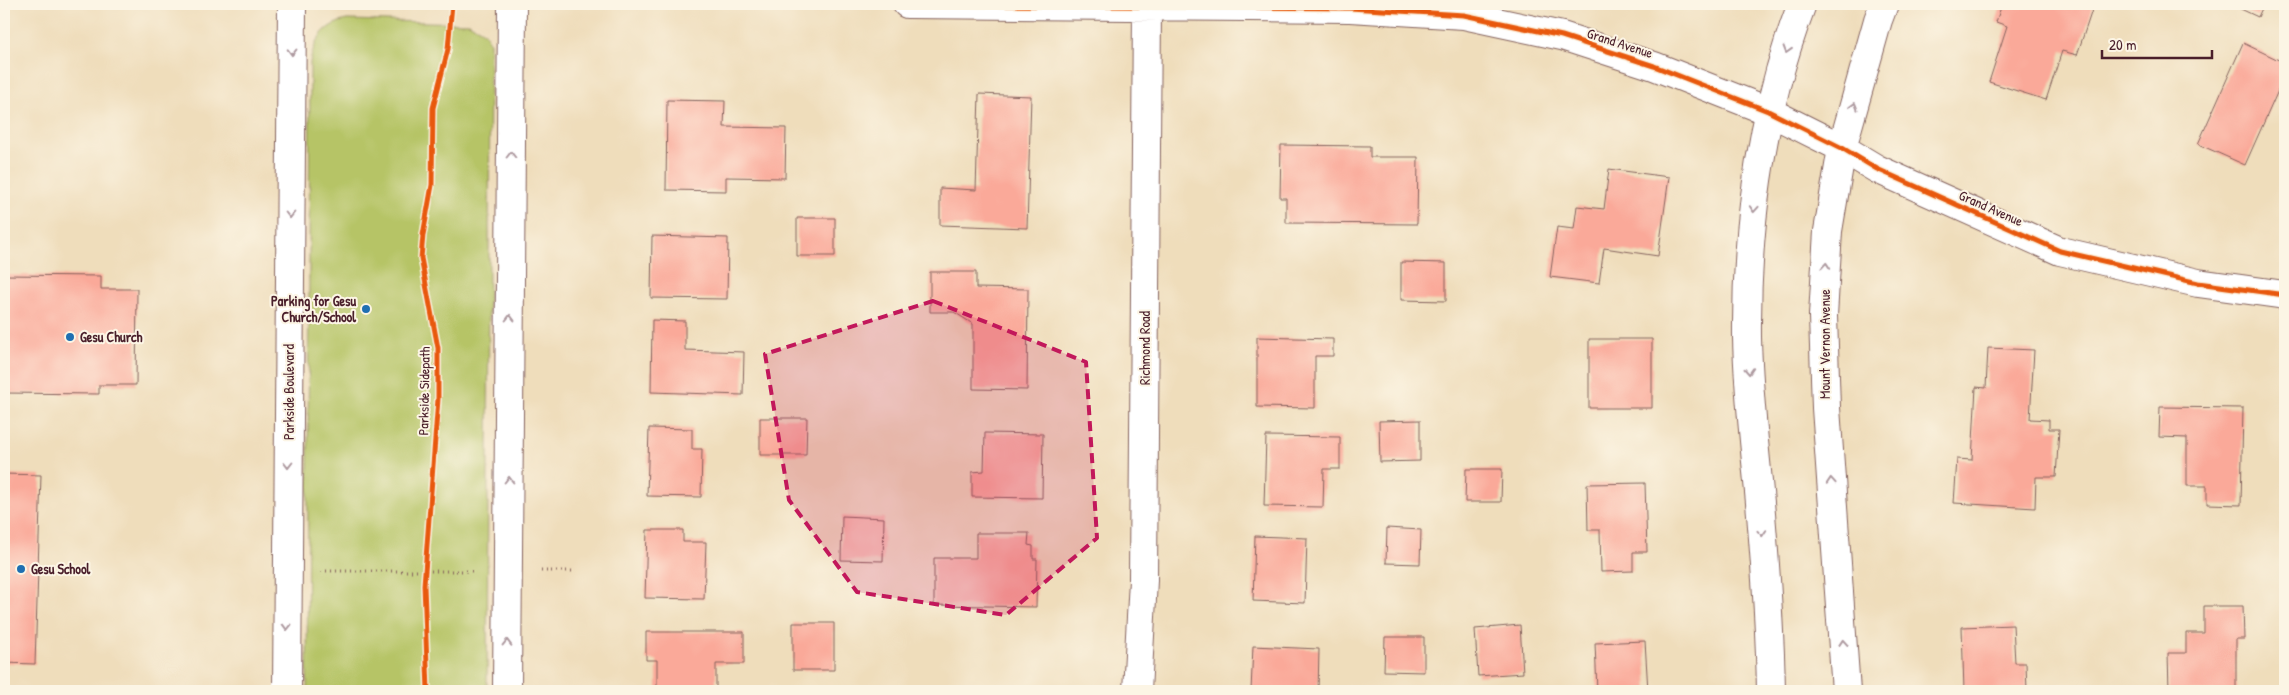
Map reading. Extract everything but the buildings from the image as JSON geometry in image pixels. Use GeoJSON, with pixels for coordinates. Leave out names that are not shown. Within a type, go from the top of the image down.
{"type":"FeatureCollection","features":[{"type":"Feature","properties":{"kind":"street","name":"Parkside Boulevard"},"geometry":{"type":"LineString","coordinates":[[287,691],[292,4]]}},
{"type":"Feature","properties":{"kind":"street"},"geometry":{"type":"LineString","coordinates":[[507,691],[512,4]]}},
{"type":"Feature","properties":{"kind":"street","name":"Grand Avenue"},"geometry":{"type":"LineString","coordinates":[[907,4],[1350,8],[1464,15],[1562,36],[1654,66],[1768,111],[1842,148],[1878,170],[2060,252],[2198,283],[2285,295]]}},
{"type":"Feature","properties":{"kind":"street"},"geometry":{"type":"LineString","coordinates":[[1771,691],[1770,635],[1751,412],[1747,337],[1755,193],[1768,111],[1802,4]]}},
{"type":"Feature","properties":{"kind":"street","name":"Mount Vernon Avenue"},"geometry":{"type":"LineString","coordinates":[[1846,691],[1826,408],[1823,316],[1828,231],[1842,148],[1884,4]]}},
{"type":"Feature","properties":{"kind":"street","name":"Richmond Road"},"geometry":{"type":"LineString","coordinates":[[1137,691],[1143,580],[1147,5]]}},
{"type":"Feature","properties":{"kind":"path"},"geometry":{"type":"LineString","coordinates":[[424,578],[425,563]]}},
{"type":"Feature","properties":{"kind":"path"},"geometry":{"type":"LineString","coordinates":[[288,571],[573,571]]}},
{"type":"Feature","properties":{"kind":"highlighted area"},"geometry":{"type":"Polygon","coordinates":[[[933,301],[1086,362],[1097,538],[1006,615],[857,592],[789,500],[765,354],[933,301]]]}},
{"type":"Feature","properties":{"kind":"green space"},"geometry":{"type":"Polygon","coordinates":[[[347,20],[469,23],[485,33],[490,42],[487,691],[307,691],[310,62],[321,34],[332,25],[347,20]]]}},
{"type":"Feature","properties":{"kind":"cycle path","name":"Parkside Sidepath"},"geometry":{"type":"LineString","coordinates":[[428,691],[424,585],[438,399],[438,348],[421,258],[432,185],[433,108],[448,49],[452,4]]}},
{"type":"Feature","properties":{"kind":"cycle path"},"geometry":{"type":"LineString","coordinates":[[907,4],[1350,8],[1464,15],[1562,36],[1654,66],[1768,111],[1842,148],[1877,169],[2060,251],[2198,283],[2285,295]]}},
{"type":"Feature","properties":{"kind":"place","name":"Parking for Gesu Church/School"},"geometry":{"type":"Point","coordinates":[366,309]}},
{"type":"Feature","properties":{"kind":"place","name":"Gesu Church"},"geometry":{"type":"Point","coordinates":[70,337]}},
{"type":"Feature","properties":{"kind":"place","name":"Gesu School"},"geometry":{"type":"Point","coordinates":[21,569]}}]}
